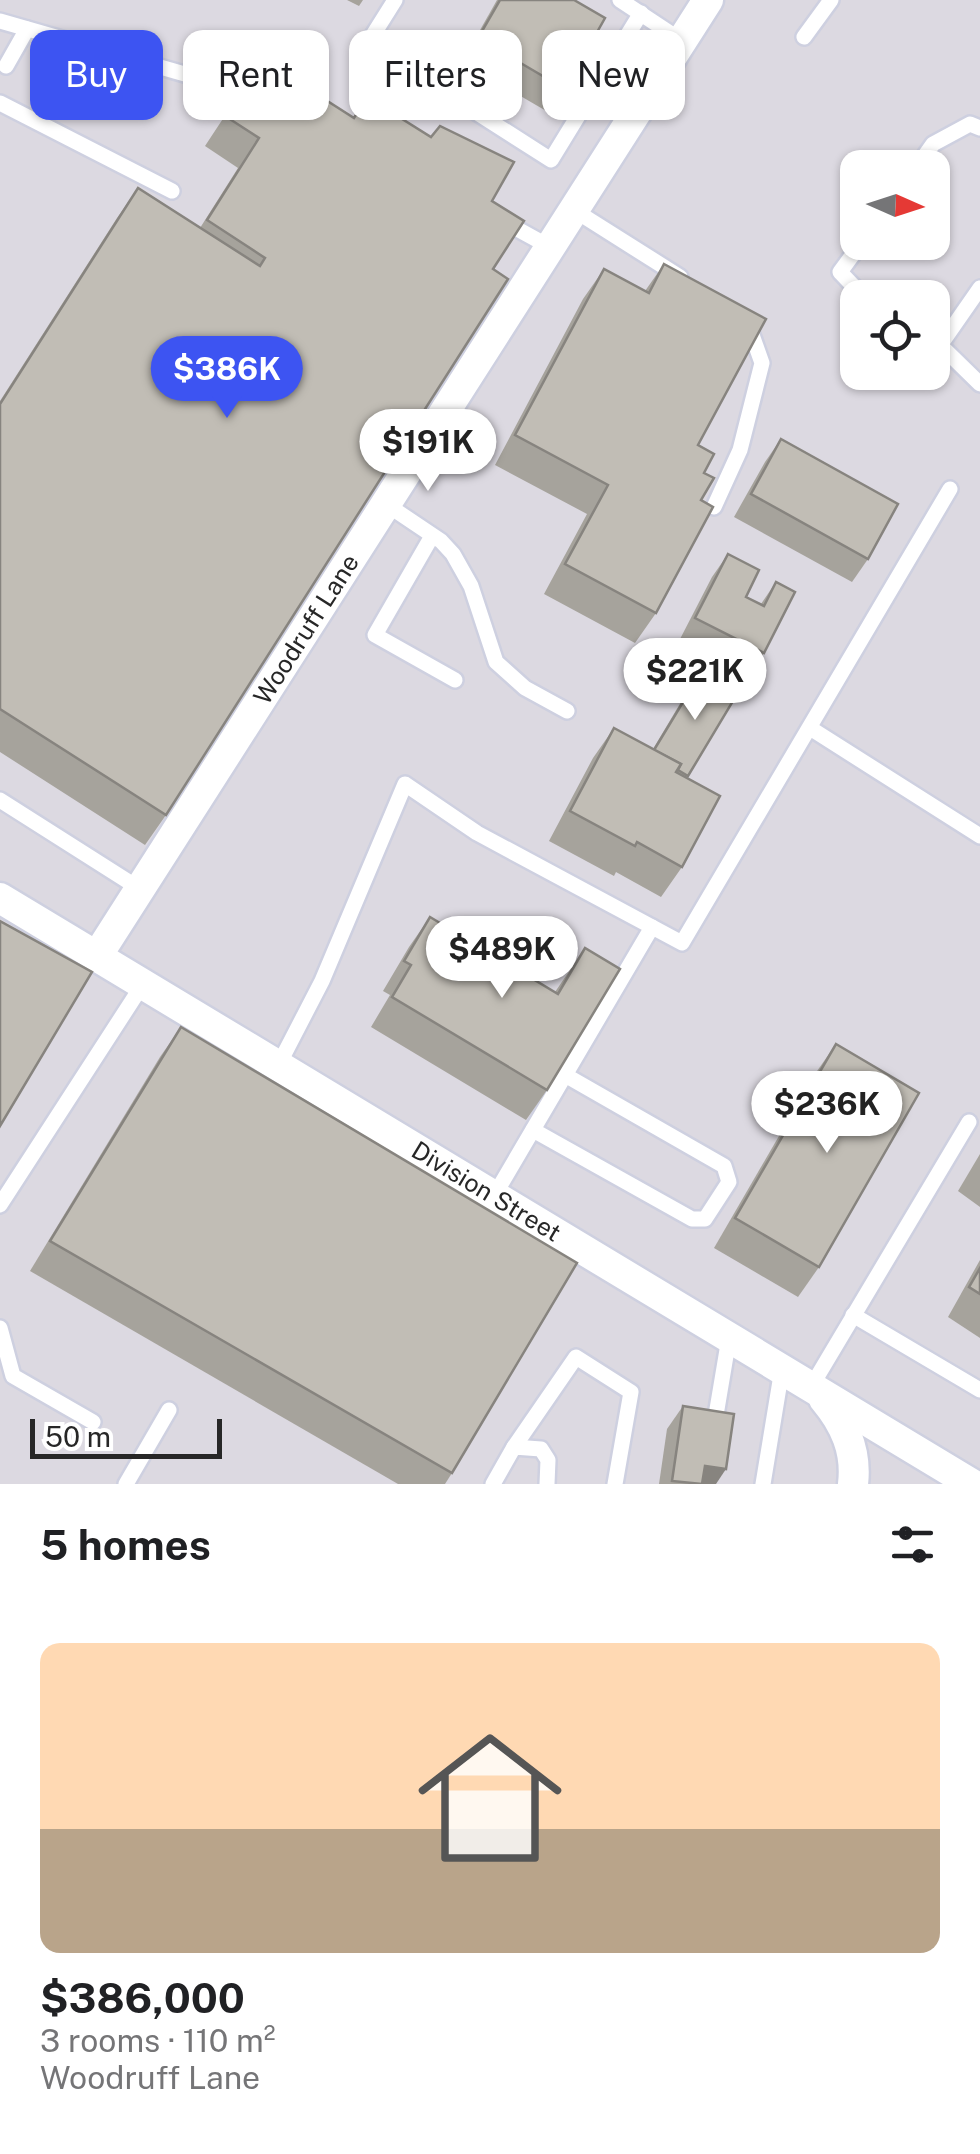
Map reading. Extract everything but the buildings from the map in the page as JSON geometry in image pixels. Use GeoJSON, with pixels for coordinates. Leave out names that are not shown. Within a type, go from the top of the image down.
{"type":"FeatureCollection","features":[{"type":"Feature","properties":{"kind":"street","name":"Woodruff Lane"},"geometry":{"type":"LineString","coordinates":[[685,36],[708,0]]}},
{"type":"Feature","properties":{"kind":"street","name":"Woodruff Lane"},"geometry":{"type":"LineString","coordinates":[[97,956],[632,120]]}},
{"type":"Feature","properties":{"kind":"street","name":"Division Street"},"geometry":{"type":"LineString","coordinates":[[0,898],[972,1484]]}},
{"type":"Feature","properties":{"kind":"street"},"geometry":{"type":"LineString","coordinates":[[811,1387],[834,1411],[849,1437],[853,1484]]}},
{"type":"Feature","properties":{"kind":"lane"},"geometry":{"type":"LineString","coordinates":[[395,0],[368,44],[550,160],[640,13]]}},
{"type":"Feature","properties":{"kind":"lane"},"geometry":{"type":"LineString","coordinates":[[620,0],[666,30]]}},
{"type":"Feature","properties":{"kind":"lane"},"geometry":{"type":"LineString","coordinates":[[804,37],[831,0]]}},
{"type":"Feature","properties":{"kind":"lane"},"geometry":{"type":"LineString","coordinates":[[0,22],[183,74]]}},
{"type":"Feature","properties":{"kind":"lane"},"geometry":{"type":"LineString","coordinates":[[6,66],[27,29]]}},
{"type":"Feature","properties":{"kind":"lane"},"geometry":{"type":"LineString","coordinates":[[0,103],[172,191]]}},
{"type":"Feature","properties":{"kind":"lane"},"geometry":{"type":"LineString","coordinates":[[929,150],[970,124],[980,128]]}},
{"type":"Feature","properties":{"kind":"lane"},"geometry":{"type":"LineString","coordinates":[[574,210],[696,287]]}},
{"type":"Feature","properties":{"kind":"lane"},"geometry":{"type":"LineString","coordinates":[[493,215],[550,247]]}},
{"type":"Feature","properties":{"kind":"lane"},"geometry":{"type":"LineString","coordinates":[[848,280],[840,272],[849,260]]}},
{"type":"Feature","properties":{"kind":"lane"},"geometry":{"type":"LineString","coordinates":[[950,324],[980,288]]}},
{"type":"Feature","properties":{"kind":"lane"},"geometry":{"type":"LineString","coordinates":[[714,507],[740,450],[762,363],[751,332],[738,320]]}},
{"type":"Feature","properties":{"kind":"lane"},"geometry":{"type":"LineString","coordinates":[[950,353],[980,384]]}},
{"type":"Feature","properties":{"kind":"lane"},"geometry":{"type":"LineString","coordinates":[[278,1066],[322,981],[405,784],[478,833],[682,944],[950,489]]}},
{"type":"Feature","properties":{"kind":"lane"},"geometry":{"type":"LineString","coordinates":[[386,504],[453,554],[471,586],[496,662],[525,688],[567,712]]}},
{"type":"Feature","properties":{"kind":"lane"},"geometry":{"type":"LineString","coordinates":[[432,536],[375,636],[455,680]]}},
{"type":"Feature","properties":{"kind":"lane"},"geometry":{"type":"LineString","coordinates":[[810,728],[980,836]]}},
{"type":"Feature","properties":{"kind":"lane"},"geometry":{"type":"LineString","coordinates":[[0,800],[140,889]]}},
{"type":"Feature","properties":{"kind":"lane"},"geometry":{"type":"LineString","coordinates":[[494,1196],[652,927]]}},
{"type":"Feature","properties":{"kind":"lane"},"geometry":{"type":"LineString","coordinates":[[0,1205],[143,984]]}},
{"type":"Feature","properties":{"kind":"lane"},"geometry":{"type":"LineString","coordinates":[[533,1130],[692,1219],[704,1219],[730,1182],[724,1166],[565,1075]]}},
{"type":"Feature","properties":{"kind":"lane"},"geometry":{"type":"LineString","coordinates":[[811,1387],[969,1122]]}},
{"type":"Feature","properties":{"kind":"lane"},"geometry":{"type":"LineString","coordinates":[[854,1315],[980,1390]]}},
{"type":"Feature","properties":{"kind":"lane"},"geometry":{"type":"LineString","coordinates":[[0,1328],[12,1376],[93,1422]]}},
{"type":"Feature","properties":{"kind":"lane"},"geometry":{"type":"LineString","coordinates":[[714,1428],[729,1338]]}},
{"type":"Feature","properties":{"kind":"lane"},"geometry":{"type":"LineString","coordinates":[[493,1484],[576,1358],[632,1392],[615,1484]]}},
{"type":"Feature","properties":{"kind":"lane"},"geometry":{"type":"LineString","coordinates":[[763,1484],[782,1369]]}},
{"type":"Feature","properties":{"kind":"lane"},"geometry":{"type":"LineString","coordinates":[[126,1484],[170,1410]]}},
{"type":"Feature","properties":{"kind":"lane"},"geometry":{"type":"LineString","coordinates":[[514,1447],[542,1449],[548,1460],[546,1484]]}},
{"type":"Feature","properties":{"kind":"shaded area"},"geometry":{"type":"Polygon","coordinates":[[[0,0],[980,0],[980,1484],[0,1484],[0,0]]]}}]}
